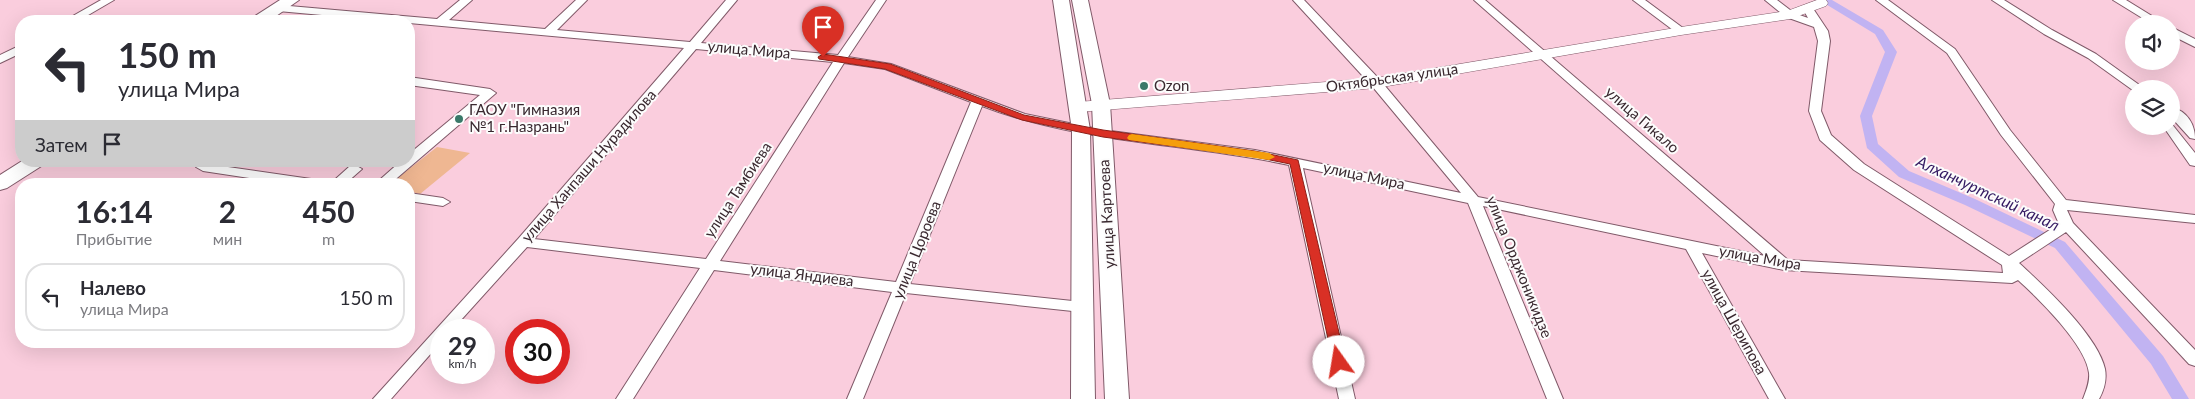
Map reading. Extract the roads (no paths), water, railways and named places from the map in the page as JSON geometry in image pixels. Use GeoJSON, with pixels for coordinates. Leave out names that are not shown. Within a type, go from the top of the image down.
{"type":"FeatureCollection","features":[{"type":"Feature","properties":{"kind":"main road","name":"улица Картоева"},"geometry":{"type":"LineString","coordinates":[[1061,0],[1081,130],[1083,399]]}},
{"type":"Feature","properties":{"kind":"main road","name":"улица Картоева"},"geometry":{"type":"LineString","coordinates":[[1080,0],[1101,104],[1117,399]]}},
{"type":"Feature","properties":{"kind":"main road"},"geometry":{"type":"LineString","coordinates":[[268,15],[285,4]]}},
{"type":"Feature","properties":{"kind":"main road"},"geometry":{"type":"LineString","coordinates":[[0,184],[27,167]]}},
{"type":"Feature","properties":{"kind":"street"},"geometry":{"type":"LineString","coordinates":[[81,15],[109,0]]}},
{"type":"Feature","properties":{"kind":"street"},"geometry":{"type":"LineString","coordinates":[[440,22],[467,0]]}},
{"type":"Feature","properties":{"kind":"street"},"geometry":{"type":"LineString","coordinates":[[548,32],[582,0]]}},
{"type":"Feature","properties":{"kind":"street","name":"улица Ханпаши Нурадилова"},"geometry":{"type":"LineString","coordinates":[[453,319],[523,242],[732,0]]}},
{"type":"Feature","properties":{"kind":"street","name":"улица Тамбиева"},"geometry":{"type":"LineString","coordinates":[[624,399],[841,59],[881,0]]}},
{"type":"Feature","properties":{"kind":"street","name":"улица Орджоникидзе"},"geometry":{"type":"LineString","coordinates":[[1298,0],[1376,83],[1474,200],[1555,399]]}},
{"type":"Feature","properties":{"kind":"street","name":"улица Гикало"},"geometry":{"type":"LineString","coordinates":[[1479,0],[1784,265]]}},
{"type":"Feature","properties":{"kind":"street"},"geometry":{"type":"LineString","coordinates":[[1638,0],[1681,31]]}},
{"type":"Feature","properties":{"kind":"street"},"geometry":{"type":"LineString","coordinates":[[1770,0],[1790,15],[1816,24],[1822,31],[1824,41],[1815,111],[1825,137],[1858,167],[2023,274],[2080,336],[2096,366],[2098,385],[2092,399]]}},
{"type":"Feature","properties":{"kind":"street"},"geometry":{"type":"LineString","coordinates":[[1881,0],[1951,51],[2005,132],[2062,204],[2195,219]]}},
{"type":"Feature","properties":{"kind":"street"},"geometry":{"type":"LineString","coordinates":[[1997,0],[2048,32],[2092,56],[2126,80]]}},
{"type":"Feature","properties":{"kind":"street"},"geometry":{"type":"LineString","coordinates":[[2118,0],[2144,15]]}},
{"type":"Feature","properties":{"kind":"street","name":"улица Мира"},"geometry":{"type":"LineString","coordinates":[[285,4],[380,15]]}},
{"type":"Feature","properties":{"kind":"street"},"geometry":{"type":"LineString","coordinates":[[1814,6],[1816,24]]}},
{"type":"Feature","properties":{"kind":"street","name":"Октябрьская улица"},"geometry":{"type":"LineString","coordinates":[[1078,107],[1376,83],[1681,31],[1790,15],[1814,6]]}},
{"type":"Feature","properties":{"kind":"street","name":"улица Мира"},"geometry":{"type":"LineString","coordinates":[[415,19],[841,59],[887,66],[1022,117],[1103,134],[1255,154],[1784,265],[2012,278],[2008,263]]}},
{"type":"Feature","properties":{"kind":"street"},"geometry":{"type":"LineString","coordinates":[[2180,35],[2195,44]]}},
{"type":"Feature","properties":{"kind":"street"},"geometry":{"type":"LineString","coordinates":[[0,60],[15,51]]}},
{"type":"Feature","properties":{"kind":"street"},"geometry":{"type":"LineString","coordinates":[[415,82],[490,93],[415,154]]}},
{"type":"Feature","properties":{"kind":"street","name":"улица Цороева"},"geometry":{"type":"LineString","coordinates":[[855,399],[978,101]]}},
{"type":"Feature","properties":{"kind":"street"},"geometry":{"type":"LineString","coordinates":[[2180,117],[2195,121]]}},
{"type":"Feature","properties":{"kind":"street"},"geometry":{"type":"LineString","coordinates":[[2180,121],[2195,135]]}},
{"type":"Feature","properties":{"kind":"street"},"geometry":{"type":"LineString","coordinates":[[2176,135],[2195,162]]}},
{"type":"Feature","properties":{"kind":"street"},"geometry":{"type":"LineString","coordinates":[[1294,162],[1348,399]]}},
{"type":"Feature","properties":{"kind":"street"},"geometry":{"type":"LineString","coordinates":[[203,167],[277,178]]}},
{"type":"Feature","properties":{"kind":"street"},"geometry":{"type":"LineString","coordinates":[[388,178],[400,167]]}},
{"type":"Feature","properties":{"kind":"street"},"geometry":{"type":"LineString","coordinates":[[344,178],[355,169]]}},
{"type":"Feature","properties":{"kind":"street"},"geometry":{"type":"LineString","coordinates":[[415,198],[443,202]]}},
{"type":"Feature","properties":{"kind":"street"},"geometry":{"type":"LineString","coordinates":[[2062,204],[2060,210],[2067,225],[2195,360]]}},
{"type":"Feature","properties":{"kind":"street"},"geometry":{"type":"LineString","coordinates":[[2008,263],[2067,225]]}},
{"type":"Feature","properties":{"kind":"street","name":"улица Яндиева"},"geometry":{"type":"LineString","coordinates":[[523,242],[902,288],[1082,306]]}},
{"type":"Feature","properties":{"kind":"street","name":"улица Шерипова"},"geometry":{"type":"LineString","coordinates":[[1691,245],[1777,399]]}},
{"type":"Feature","properties":{"kind":"street","name":"улица Ханпаши Нурадилова"},"geometry":{"type":"LineString","coordinates":[[380,399],[430,344]]}},
{"type":"Feature","properties":{"kind":"waterway","name":"Алханчуртский канал"},"geometry":{"type":"LineString","coordinates":[[1824,0],[1879,32],[1891,52],[1866,116],[1872,145],[1904,174],[1970,202],[2060,245],[2157,360],[2181,399]]}},
{"type":"Feature","properties":{"kind":"place","name":"Ozon"},"geometry":{"type":"Point","coordinates":[1144,86]}},
{"type":"Feature","properties":{"kind":"place","name":"ГАОУ \"Гимназия №1 г.Назрань\""},"geometry":{"type":"Point","coordinates":[459,119]}}]}
